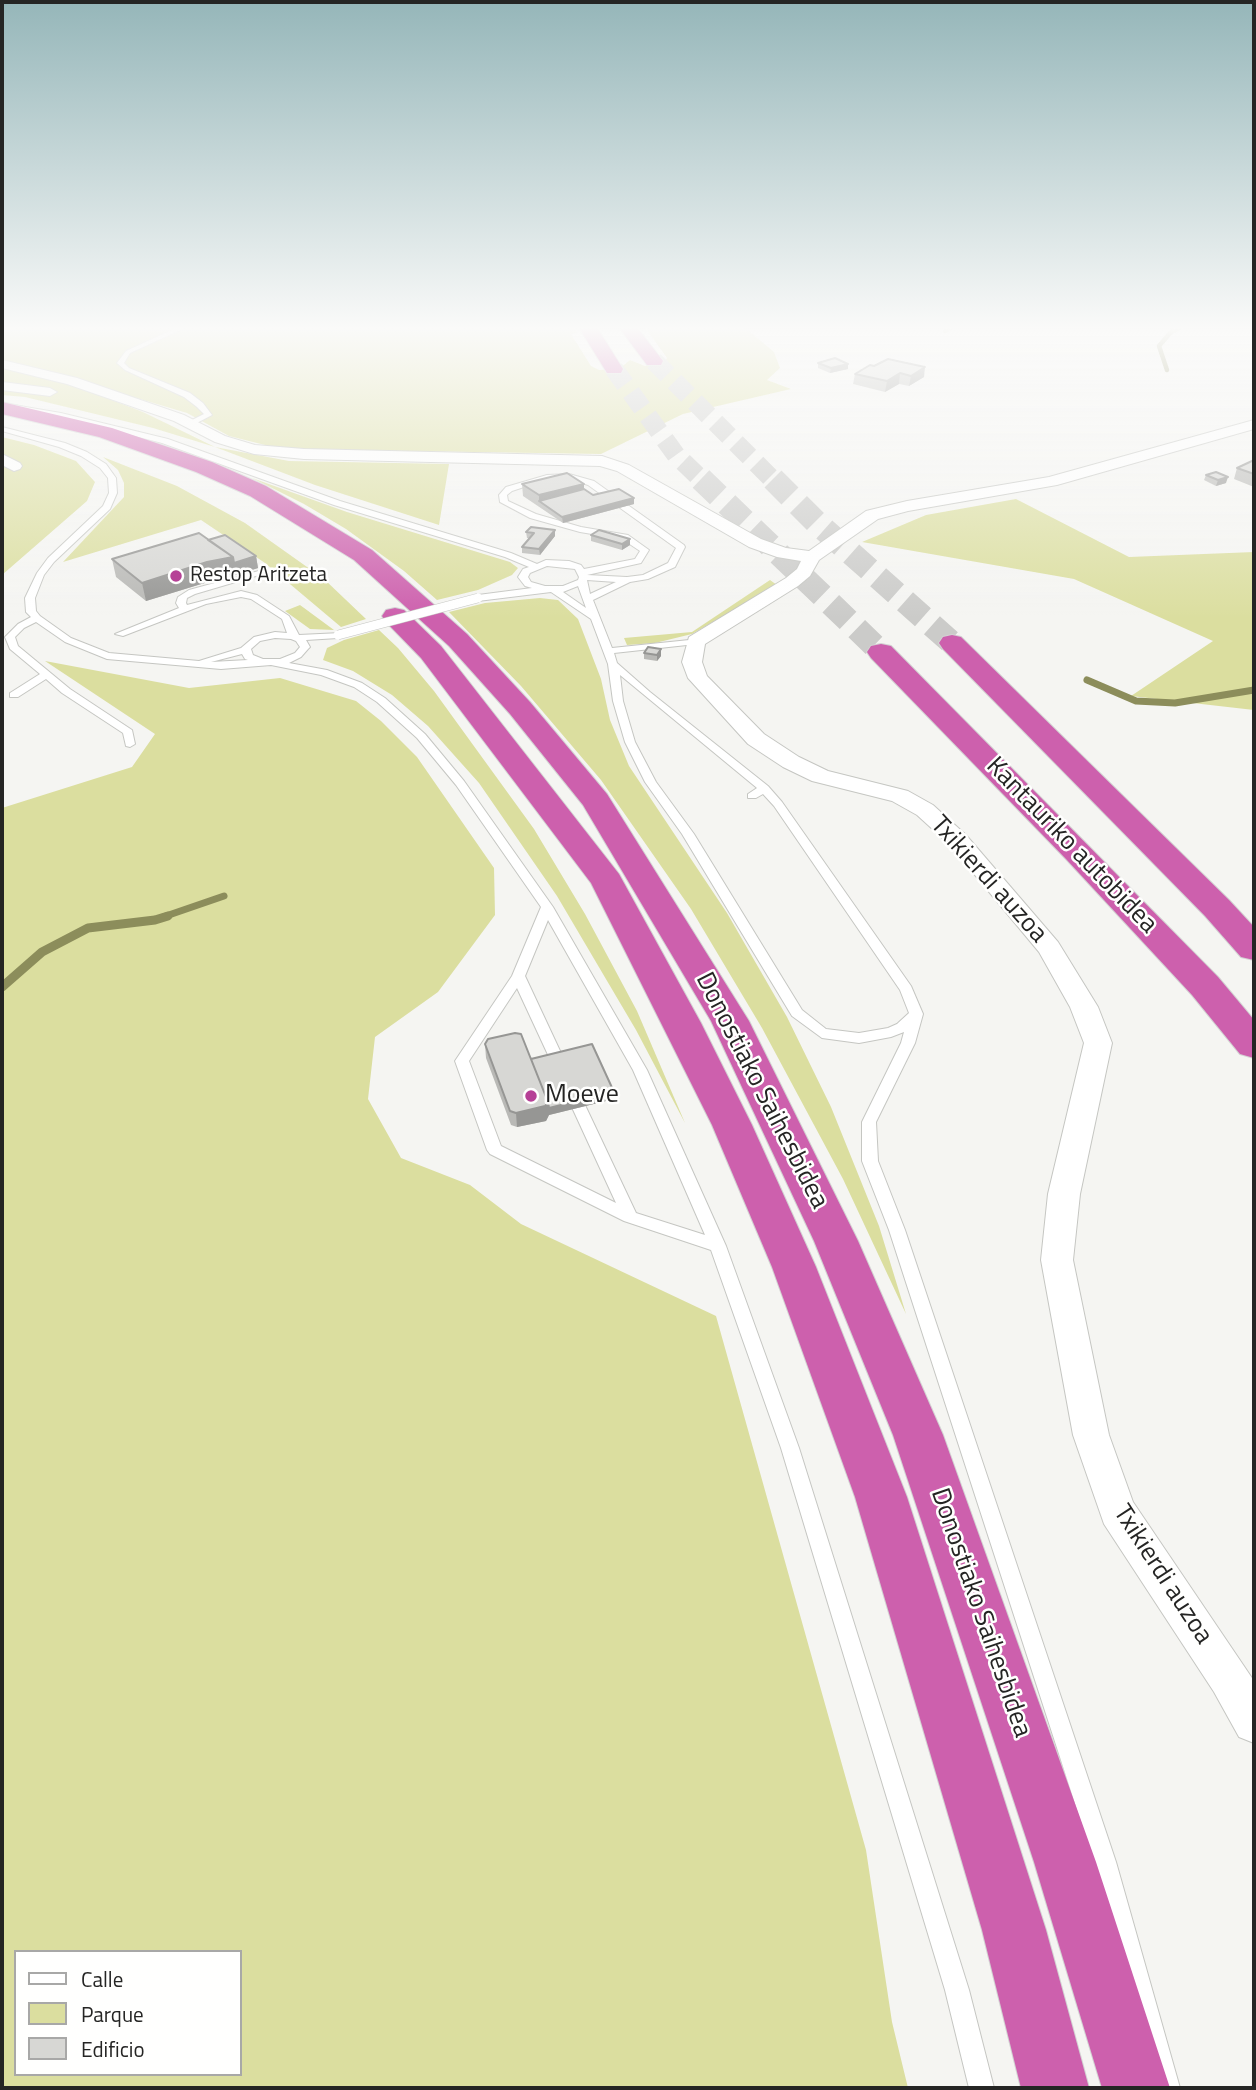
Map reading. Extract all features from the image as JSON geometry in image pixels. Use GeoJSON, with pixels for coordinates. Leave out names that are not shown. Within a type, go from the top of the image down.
{"type":"FeatureCollection","features":[{"type":"Feature","properties":{"kind":"highway","name":"Donostiako Saihesbidea"},"geometry":{"type":"LineString","coordinates":[[20,424],[85,440],[183,474],[238,500],[286,528],[336,564],[376,597],[431,652],[607,881],[682,1023],[737,1137],[794,1267],[881,1497],[1014,1930],[1055,2088]]}},
{"type":"Feature","properties":{"kind":"highway","name":"Donostiako Saihesbidea"},"geometry":{"type":"LineString","coordinates":[[71,424],[105,432],[204,467],[299,514],[363,555],[458,640],[520,708],[596,802],[642,873],[736,1033],[836,1241],[913,1423],[1061,1849],[1136,2088]]}},
{"type":"Feature","properties":{"kind":"highway"},"geometry":{"type":"LineString","coordinates":[[952,643],[1217,908],[1254,949]]}},
{"type":"Feature","properties":{"kind":"highway","name":"Kantauriko autobidea"},"geometry":{"type":"LineString","coordinates":[[881,652],[1097,872],[1205,986],[1254,1045]]}},
{"type":"Feature","properties":{"kind":"street"},"geometry":{"type":"LineString","coordinates":[[190,424],[234,444],[275,452],[602,461],[623,468],[657,486],[755,543],[812,557]]}},
{"type":"Feature","properties":{"kind":"street"},"geometry":{"type":"LineString","coordinates":[[696,642],[792,582],[804,572],[812,557],[872,515],[907,506],[1051,482],[1254,424]]}},
{"type":"Feature","properties":{"kind":"street","name":"Txikierdi auzoa"},"geometry":{"type":"LineString","coordinates":[[696,642],[692,662],[698,678],[755,739],[791,762],[820,776],[900,796],[925,810],[958,840],[1049,948],[1084,1007],[1098,1043],[1064,1194],[1057,1260],[1091,1435],[1117,1511],[1229,1677],[1254,1722]]}},
{"type":"Feature","properties":{"kind":"lane"},"geometry":{"type":"LineString","coordinates":[[96,424],[165,441],[337,503],[508,555],[535,566],[569,564],[583,577],[594,617],[611,657],[618,701],[630,742],[651,782],[688,834],[797,1013],[822,1033],[859,1038],[891,1032],[902,1027],[916,1014]]}},
{"type":"Feature","properties":{"kind":"lane"},"geometry":{"type":"LineString","coordinates":[[2,429],[62,444],[103,466],[112,478],[113,493],[107,507],[51,560],[40,575],[30,598],[32,612],[37,618],[68,640],[107,656],[238,666],[275,663],[323,672],[358,685],[381,700],[421,736],[468,794],[547,907],[640,1070],[718,1247],[790,1448],[957,1990],[982,2088]]}},
{"type":"Feature","properties":{"kind":"lane"},"geometry":{"type":"LineString","coordinates":[[275,663],[338,635],[478,598],[549,589],[583,577],[638,561],[645,550],[625,537],[580,529],[533,516],[504,502],[503,495],[509,489],[547,477],[569,476],[591,483],[681,547],[672,565],[645,578],[627,580],[583,577]]}},
{"type":"Feature","properties":{"kind":"lane"},"geometry":{"type":"LineString","coordinates":[[478,598],[523,577],[526,571],[535,566]]}},
{"type":"Feature","properties":{"kind":"lane"},"geometry":{"type":"LineString","coordinates":[[184,609],[181,603],[183,597],[192,592],[263,571]]}},
{"type":"Feature","properties":{"kind":"lane"},"geometry":{"type":"LineString","coordinates":[[523,577],[528,583],[549,589],[594,617]]}},
{"type":"Feature","properties":{"kind":"lane"},"geometry":{"type":"LineString","coordinates":[[589,598],[627,580]]}},
{"type":"Feature","properties":{"kind":"lane"},"geometry":{"type":"LineString","coordinates":[[120,634],[216,598],[241,594],[254,597],[286,618],[295,637],[304,643],[302,652]]}},
{"type":"Feature","properties":{"kind":"lane"},"geometry":{"type":"LineString","coordinates":[[266,636],[276,612]]}},
{"type":"Feature","properties":{"kind":"lane"},"geometry":{"type":"LineString","coordinates":[[37,618],[16,631],[10,637],[10,643],[46,675],[128,732],[130,744]]}},
{"type":"Feature","properties":{"kind":"lane"},"geometry":{"type":"LineString","coordinates":[[16,631],[50,628]]}},
{"type":"Feature","properties":{"kind":"lane"},"geometry":{"type":"LineString","coordinates":[[196,663],[246,650],[250,643],[266,636],[338,635]]}},
{"type":"Feature","properties":{"kind":"lane"},"geometry":{"type":"LineString","coordinates":[[611,657],[696,642]]}},
{"type":"Feature","properties":{"kind":"lane"},"geometry":{"type":"LineString","coordinates":[[246,650],[248,657],[262,662]]}},
{"type":"Feature","properties":{"kind":"lane"},"geometry":{"type":"LineString","coordinates":[[302,652],[323,672]]}},
{"type":"Feature","properties":{"kind":"lane"},"geometry":{"type":"LineString","coordinates":[[611,657],[646,694],[758,792],[778,804],[906,989],[916,1014],[908,1043],[869,1122],[870,1161],[897,1230],[1101,1850],[1168,2088]]}},
{"type":"Feature","properties":{"kind":"lane"},"geometry":{"type":"LineString","coordinates":[[14,695],[46,675]]}},
{"type":"Feature","properties":{"kind":"lane"},"geometry":{"type":"LineString","coordinates":[[547,907],[517,976],[462,1061],[495,1150],[630,1217],[718,1247]]}},
{"type":"Feature","properties":{"kind":"lane"},"geometry":{"type":"LineString","coordinates":[[517,976],[630,1217]]}},
{"type":"Feature","properties":{"kind":"green space"},"geometry":{"type":"Polygon","coordinates":[[[135,424],[167,424],[215,447],[135,424]]]}},
{"type":"Feature","properties":{"kind":"green space"},"geometry":{"type":"Polygon","coordinates":[[[206,424],[663,424],[601,454],[281,449],[229,436],[206,424]]]}},
{"type":"Feature","properties":{"kind":"green space"},"geometry":{"type":"Polygon","coordinates":[[[2,437],[34,445],[76,461],[95,482],[87,501],[2,575],[2,437]]]}},
{"type":"Feature","properties":{"kind":"green space"},"geometry":{"type":"Polygon","coordinates":[[[215,447],[289,461],[449,464],[439,525],[315,485],[215,447]]]}},
{"type":"Feature","properties":{"kind":"green space"},"geometry":{"type":"Polygon","coordinates":[[[103,457],[177,486],[245,523],[324,579],[366,619],[341,627],[265,563],[201,520],[63,562],[124,497],[124,483],[118,470],[103,457]]]}},
{"type":"Feature","properties":{"kind":"green space"},"geometry":{"type":"Polygon","coordinates":[[[252,478],[347,512],[510,562],[518,568],[512,575],[478,590],[437,600],[404,571],[346,529],[252,478]]]}},
{"type":"Feature","properties":{"kind":"green space"},"geometry":{"type":"Polygon","coordinates":[[[1016,499],[1129,557],[1254,552],[1254,710],[1131,696],[1213,641],[1074,579],[862,542],[926,515],[1016,499]]]}},
{"type":"Feature","properties":{"kind":"green space"},"geometry":{"type":"Polygon","coordinates":[[[770,580],[777,585],[692,634],[655,643],[627,645],[624,638],[692,632],[770,580]]]}},
{"type":"Feature","properties":{"kind":"green space"},"geometry":{"type":"Polygon","coordinates":[[[540,598],[558,600],[578,619],[601,679],[610,720],[629,766],[727,913],[787,1017],[831,1107],[879,1226],[906,1314],[843,1179],[762,1028],[691,909],[601,780],[521,686],[449,612],[485,603],[540,598]]]}},
{"type":"Feature","properties":{"kind":"green space"},"geometry":{"type":"Polygon","coordinates":[[[300,605],[334,630],[310,629],[285,611],[300,605]]]}},
{"type":"Feature","properties":{"kind":"green space"},"geometry":{"type":"Polygon","coordinates":[[[379,630],[434,691],[534,829],[585,914],[637,1011],[685,1123],[636,1030],[557,896],[479,783],[428,726],[392,695],[353,671],[323,660],[327,648],[379,630]]]}},
{"type":"Feature","properties":{"kind":"green space"},"geometry":{"type":"Polygon","coordinates":[[[45,661],[189,688],[280,678],[356,701],[381,721],[417,757],[494,868],[495,915],[438,992],[375,1037],[368,1099],[401,1158],[470,1185],[521,1224],[716,1316],[866,1850],[892,2022],[908,2088],[2,2088],[2,808],[132,767],[155,734],[45,661]]]}},
{"type":"Feature","properties":{"kind":"building"},"geometry":{"type":"Polygon","coordinates":[[[1254,460],[1254,474],[1237,468],[1254,460]]]}},
{"type":"Feature","properties":{"kind":"building"},"geometry":{"type":"Polygon","coordinates":[[[1216,472],[1228,477],[1218,480],[1206,475],[1216,472]]]}},
{"type":"Feature","properties":{"kind":"building"},"geometry":{"type":"Polygon","coordinates":[[[567,473],[584,484],[539,495],[522,484],[567,473]]]}},
{"type":"Feature","properties":{"kind":"building"},"geometry":{"type":"Polygon","coordinates":[[[584,489],[593,495],[619,489],[634,498],[562,517],[539,501],[584,489]]]}},
{"type":"Feature","properties":{"kind":"building"},"geometry":{"type":"Polygon","coordinates":[[[531,527],[555,530],[539,549],[522,547],[534,533],[526,532],[531,527]]]}},
{"type":"Feature","properties":{"kind":"building"},"geometry":{"type":"Polygon","coordinates":[[[599,530],[630,539],[622,544],[591,535],[599,530]]]}},
{"type":"Feature","properties":{"kind":"building"},"geometry":{"type":"Polygon","coordinates":[[[199,533],[233,557],[207,562],[142,583],[112,559],[199,533]]]}},
{"type":"Feature","properties":{"kind":"building"},"geometry":{"type":"Polygon","coordinates":[[[225,535],[256,556],[234,563],[233,557],[208,540],[225,535]]]}},
{"type":"Feature","properties":{"kind":"building"},"geometry":{"type":"Polygon","coordinates":[[[648,647],[661,649],[657,655],[644,653],[648,647]]]}},
{"type":"Feature","properties":{"kind":"building"},"geometry":{"type":"Polygon","coordinates":[[[521,1034],[548,1102],[545,1106],[516,1113],[510,1111],[485,1044],[488,1039],[521,1034]]]}},
{"type":"Feature","properties":{"kind":"building"},"geometry":{"type":"Polygon","coordinates":[[[592,1044],[614,1092],[549,1108],[531,1059],[592,1044]]]}},
{"type":"Feature","properties":{"kind":"waterway"},"geometry":{"type":"LineString","coordinates":[[1087,680],[1136,701],[1175,703],[1254,690]]}},
{"type":"Feature","properties":{"kind":"waterway"},"geometry":{"type":"LineString","coordinates":[[163,917],[224,896]]}},
{"type":"Feature","properties":{"kind":"waterway"},"geometry":{"type":"LineString","coordinates":[[2,987],[42,952],[88,928],[168,916]]}},
{"type":"Feature","properties":{"kind":"tunnel"},"geometry":{"type":"LineString","coordinates":[[653,424],[676,455],[703,481]]}},
{"type":"Feature","properties":{"kind":"tunnel"},"geometry":{"type":"LineString","coordinates":[[717,424],[774,481]]}},
{"type":"Feature","properties":{"kind":"tunnel"},"geometry":{"type":"LineString","coordinates":[[701,479],[881,652]]}},
{"type":"Feature","properties":{"kind":"tunnel"},"geometry":{"type":"LineString","coordinates":[[773,479],[817,523],[952,643]]}},
{"type":"Feature","properties":{"kind":"place","name":"Restop Aritzeta"},"geometry":{"type":"Point","coordinates":[176,576]}},
{"type":"Feature","properties":{"kind":"place","name":"Moeve"},"geometry":{"type":"Point","coordinates":[531,1096]}}]}
